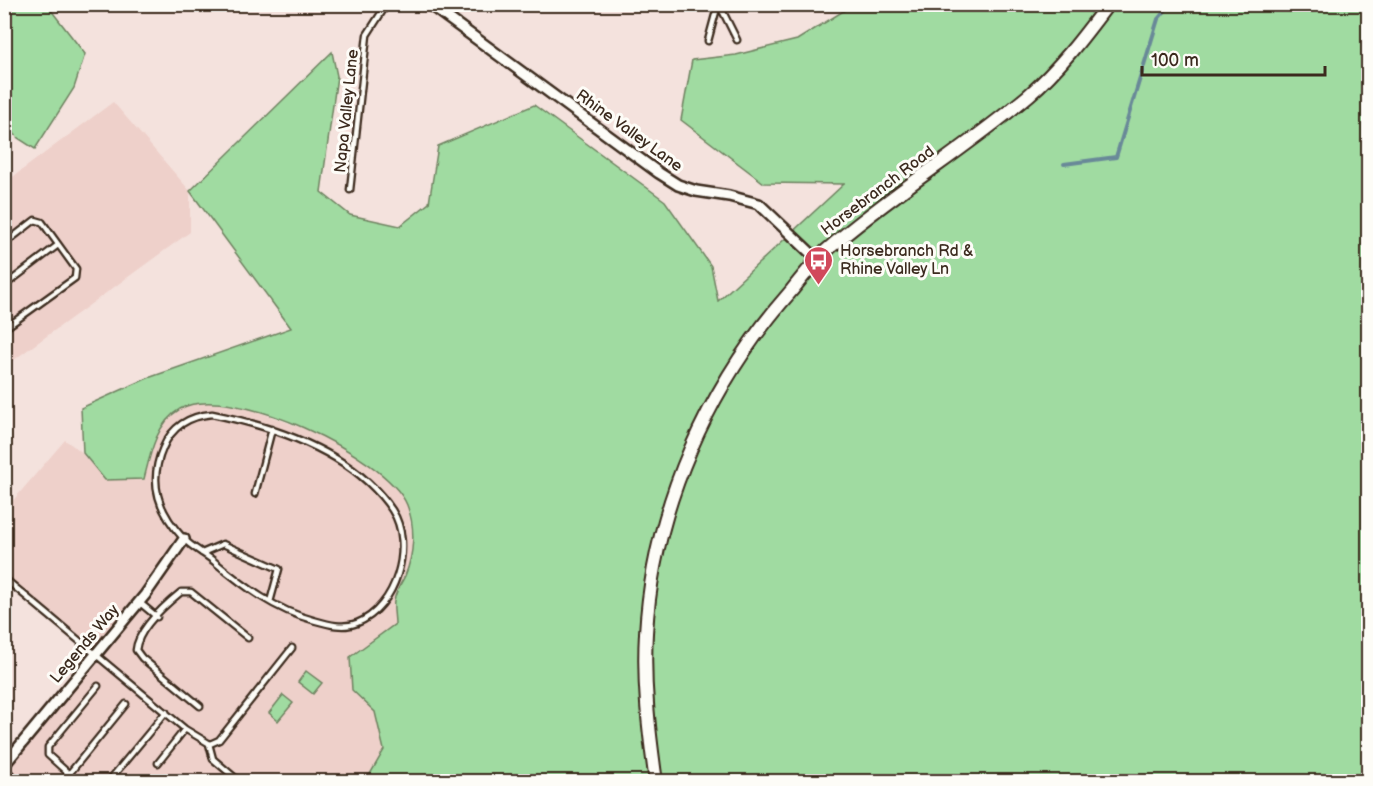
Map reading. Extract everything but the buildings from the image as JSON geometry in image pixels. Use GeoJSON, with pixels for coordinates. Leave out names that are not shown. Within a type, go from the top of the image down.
{"type":"FeatureCollection","features":[{"type":"Feature","properties":{"kind":"street","name":"Rhine Valley Lane"},"geometry":{"type":"LineString","coordinates":[[429,4],[659,173],[678,185],[696,191],[729,195],[759,204],[818,260]]}},
{"type":"Feature","properties":{"kind":"street","name":"Horsebranch Road"},"geometry":{"type":"LineString","coordinates":[[656,782],[645,690],[650,589],[668,514],[695,439],[722,386],[766,319],[818,260],[868,217],[969,144],[1030,94],[1073,50],[1108,4]]}},
{"type":"Feature","properties":{"kind":"street","name":"Legends Way"},"geometry":{"type":"LineString","coordinates":[[4,765],[139,602],[184,539]]}},
{"type":"Feature","properties":{"kind":"street"},"geometry":{"type":"LineString","coordinates":[[4,773],[14,782]]}},
{"type":"Feature","properties":{"kind":"lane","name":"Napa Valley Lane"},"geometry":{"type":"LineString","coordinates":[[350,190],[367,35],[387,4]]}},
{"type":"Feature","properties":{"kind":"lane"},"geometry":{"type":"LineString","coordinates":[[718,4],[737,40]]}},
{"type":"Feature","properties":{"kind":"lane"},"geometry":{"type":"LineString","coordinates":[[708,41],[718,4]]}},
{"type":"Feature","properties":{"kind":"lane"},"geometry":{"type":"LineString","coordinates":[[4,244],[35,220],[42,222],[76,269],[75,278],[4,329]]}},
{"type":"Feature","properties":{"kind":"lane"},"geometry":{"type":"LineString","coordinates":[[4,286],[58,245]]}},
{"type":"Feature","properties":{"kind":"lane"},"geometry":{"type":"LineString","coordinates":[[212,414],[272,429],[353,470],[375,488],[397,520],[403,548],[384,603],[358,623],[333,625],[310,620],[270,602],[240,584],[184,539],[163,508],[154,479],[157,461],[174,430],[185,421],[212,414]]}},
{"type":"Feature","properties":{"kind":"lane"},"geometry":{"type":"LineString","coordinates":[[255,494],[272,429]]}},
{"type":"Feature","properties":{"kind":"lane"},"geometry":{"type":"LineString","coordinates":[[202,553],[223,544],[279,570],[270,602]]}},
{"type":"Feature","properties":{"kind":"lane"},"geometry":{"type":"LineString","coordinates":[[4,578],[185,729],[209,744],[213,759],[240,782]]}},
{"type":"Feature","properties":{"kind":"lane"},"geometry":{"type":"LineString","coordinates":[[200,706],[136,650],[137,640],[181,592],[191,592],[248,638]]}},
{"type":"Feature","properties":{"kind":"lane"},"geometry":{"type":"LineString","coordinates":[[139,602],[157,617]]}},
{"type":"Feature","properties":{"kind":"lane"},"geometry":{"type":"LineString","coordinates":[[209,744],[219,740],[292,648]]}},
{"type":"Feature","properties":{"kind":"lane"},"geometry":{"type":"LineString","coordinates":[[78,782],[48,755],[48,747],[98,686]]}},
{"type":"Feature","properties":{"kind":"lane"},"geometry":{"type":"LineString","coordinates":[[69,774],[126,704]]}},
{"type":"Feature","properties":{"kind":"lane"},"geometry":{"type":"LineString","coordinates":[[108,782],[166,712]]}},
{"type":"Feature","properties":{"kind":"lane"},"geometry":{"type":"LineString","coordinates":[[158,763],[185,729]]}},
{"type":"Feature","properties":{"kind":"shaded area"},"geometry":{"type":"Polygon","coordinates":[[[113,102],[190,191],[190,232],[11,362],[5,363],[4,160],[10,179],[113,102]]]}},
{"type":"Feature","properties":{"kind":"shaded area"},"geometry":{"type":"Polygon","coordinates":[[[201,401],[251,409],[318,434],[361,458],[390,481],[407,504],[414,543],[406,572],[394,601],[395,624],[350,657],[352,690],[375,712],[384,750],[366,781],[14,781],[5,765],[96,655],[5,578],[4,511],[65,440],[83,453],[105,480],[144,479],[153,443],[166,421],[180,409],[201,401]]]}},
{"type":"Feature","properties":{"kind":"green space"},"geometry":{"type":"Polygon","coordinates":[[[4,5],[47,5],[85,54],[74,88],[35,149],[18,138],[5,123],[4,5]]]}},
{"type":"Feature","properties":{"kind":"green space"},"geometry":{"type":"Polygon","coordinates":[[[853,5],[1368,5],[1368,781],[366,781],[384,750],[375,712],[352,690],[350,657],[395,624],[394,601],[408,568],[413,532],[407,505],[393,485],[339,445],[267,414],[233,405],[203,403],[180,409],[172,415],[165,422],[155,440],[144,479],[105,480],[83,453],[81,408],[148,378],[291,328],[190,191],[332,52],[337,76],[321,192],[350,215],[400,226],[429,203],[438,146],[534,105],[665,201],[711,266],[718,301],[844,184],[764,183],[681,120],[692,60],[736,55],[797,40],[853,5]]]}},
{"type":"Feature","properties":{"kind":"green space"},"geometry":{"type":"Polygon","coordinates":[[[306,671],[322,683],[313,694],[298,682],[306,671]]]}},
{"type":"Feature","properties":{"kind":"green space"},"geometry":{"type":"Polygon","coordinates":[[[283,695],[293,703],[278,721],[269,713],[283,695]]]}},
{"type":"Feature","properties":{"kind":"waterway"},"geometry":{"type":"LineString","coordinates":[[1064,164],[1116,157],[1158,19],[1171,4]]}},
{"type":"Feature","properties":{"kind":"place","name":"Horsebranch Rd & Rhine Valley Ln"},"geometry":{"type":"Point","coordinates":[819,286]}}]}
